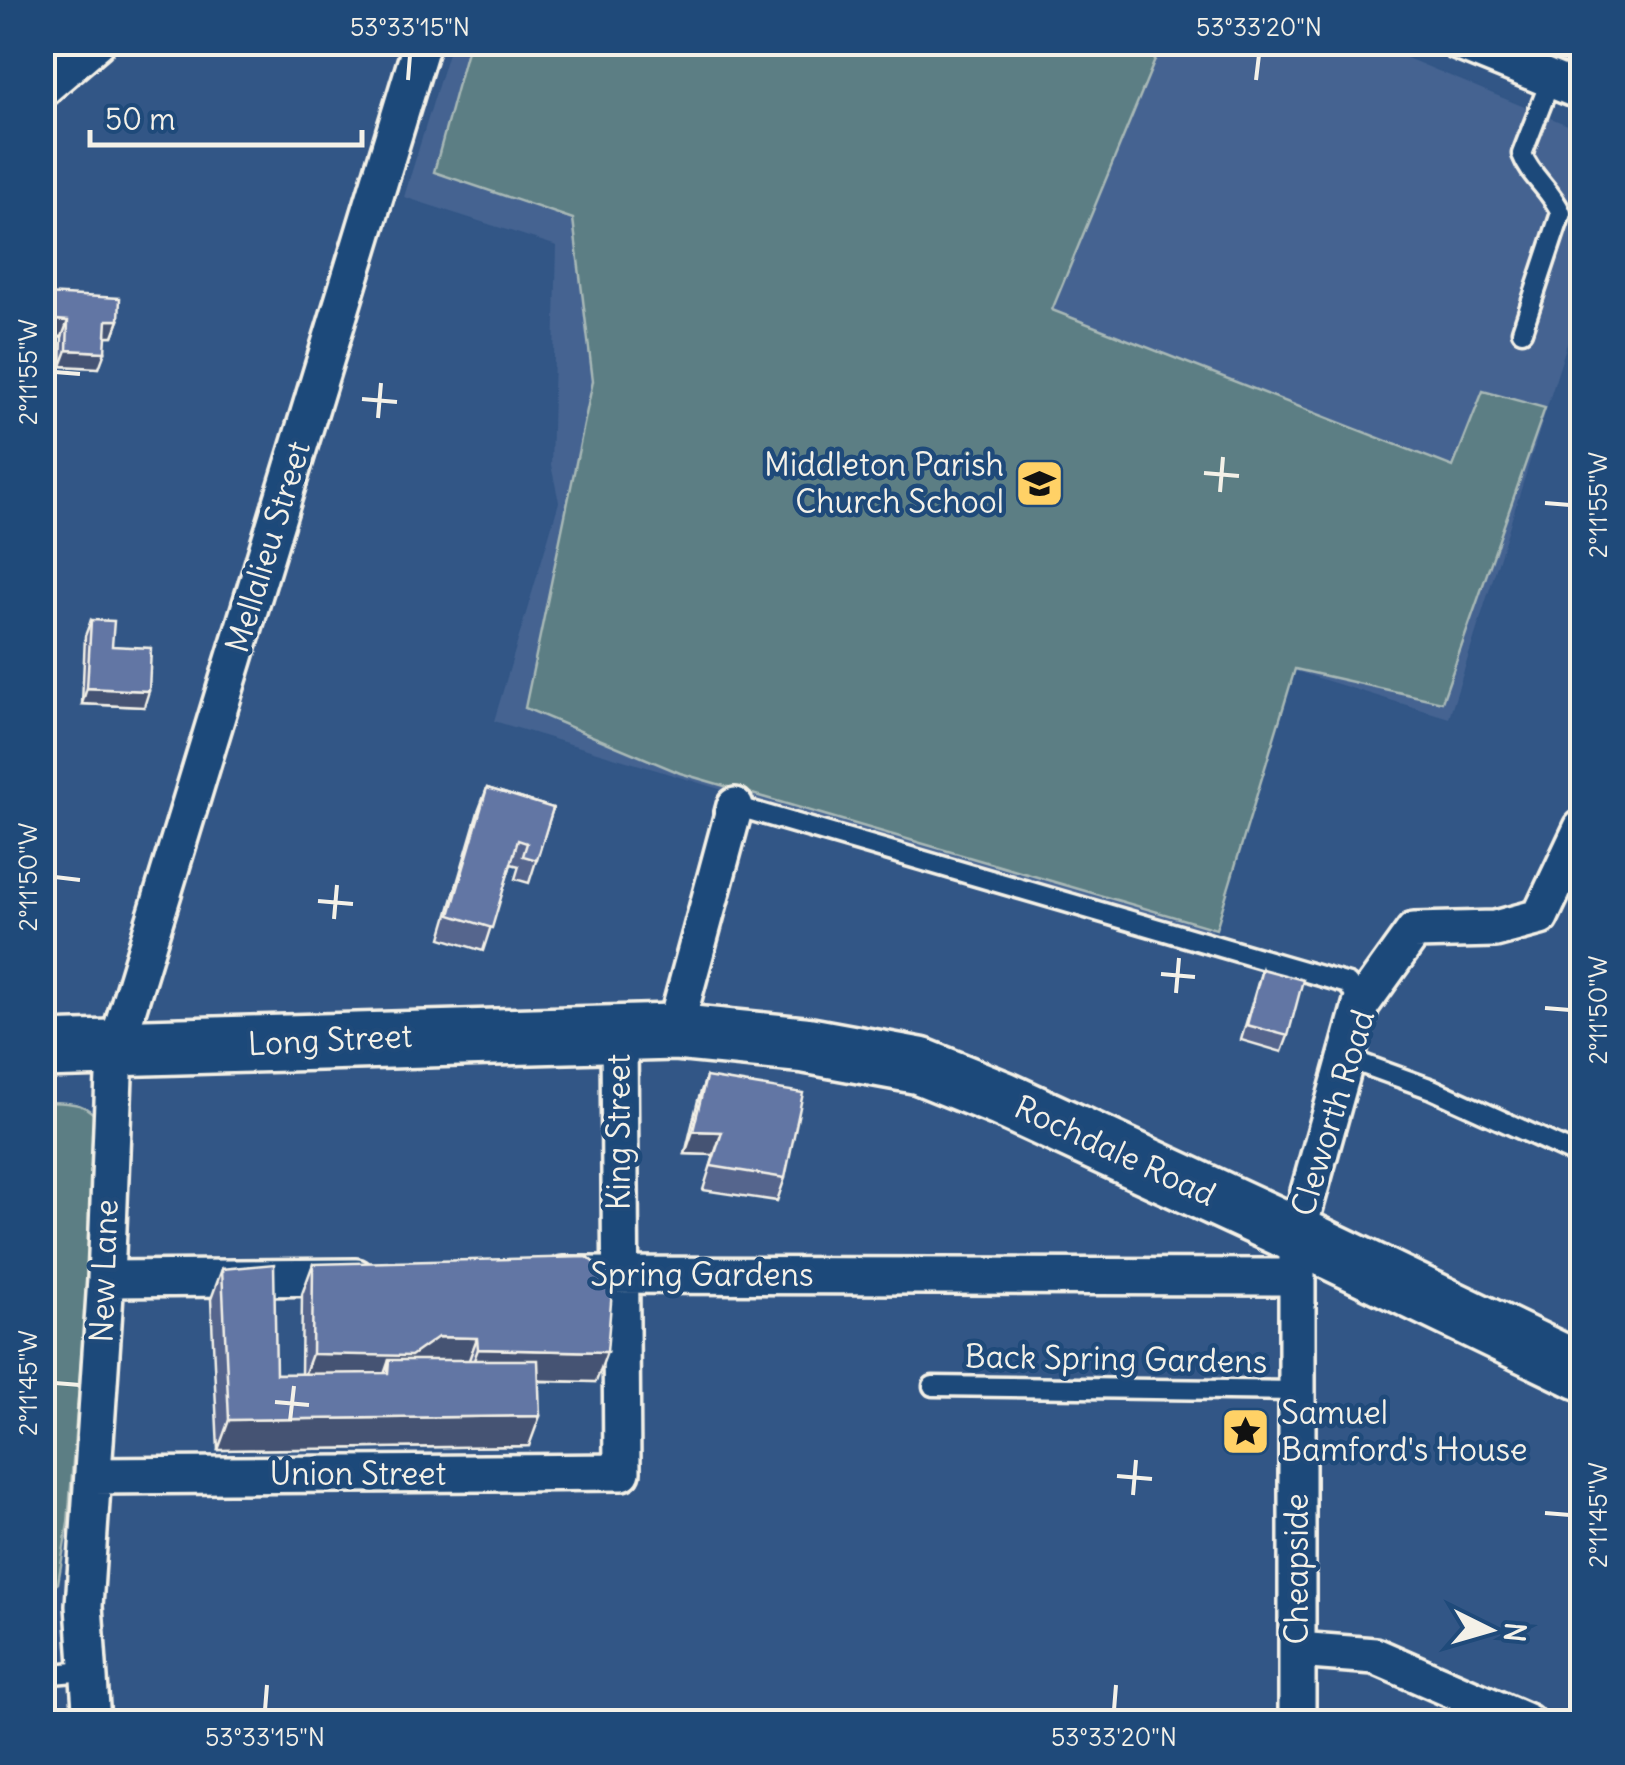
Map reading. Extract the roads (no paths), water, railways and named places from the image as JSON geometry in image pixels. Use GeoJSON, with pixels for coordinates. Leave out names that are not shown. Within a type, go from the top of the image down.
{"type":"FeatureCollection","features":[{"type":"Feature","properties":{"kind":"main road","name":"Long Street"},"geometry":{"type":"LineString","coordinates":[[42,1050],[115,1051],[430,1036],[618,1032]]}},
{"type":"Feature","properties":{"kind":"main road","name":"Rochdale Road"},"geometry":{"type":"LineString","coordinates":[[618,1032],[674,1032],[805,1046],[920,1066],[1002,1099],[1297,1256],[1582,1372]]}},
{"type":"Feature","properties":{"kind":"street"},"geometry":{"type":"LineString","coordinates":[[42,90],[97,42]]}},
{"type":"Feature","properties":{"kind":"street","name":"Mellalieu Street"},"geometry":{"type":"LineString","coordinates":[[115,1051],[422,42]]}},
{"type":"Feature","properties":{"kind":"street"},"geometry":{"type":"LineString","coordinates":[[1458,42],[1566,86]]}},
{"type":"Feature","properties":{"kind":"street"},"geometry":{"type":"LineString","coordinates":[[674,1032],[735,806]]}},
{"type":"Feature","properties":{"kind":"street","name":"Cleworth Road"},"geometry":{"type":"LineString","coordinates":[[1297,1256],[1361,1004],[1414,931],[1495,929],[1540,917],[1582,828]]}},
{"type":"Feature","properties":{"kind":"street","name":"King Street"},"geometry":{"type":"LineString","coordinates":[[618,1032],[622,1472]]}},
{"type":"Feature","properties":{"kind":"street","name":"New Lane"},"geometry":{"type":"LineString","coordinates":[[92,1722],[85,1671],[84,1606],[106,1279],[115,1051]]}},
{"type":"Feature","properties":{"kind":"street","name":"Spring Gardens"},"geometry":{"type":"LineString","coordinates":[[522,1276],[1297,1256]]}},
{"type":"Feature","properties":{"kind":"street","name":"Cheapside"},"geometry":{"type":"LineString","coordinates":[[1297,1256],[1297,1722]]}},
{"type":"Feature","properties":{"kind":"street"},"geometry":{"type":"LineString","coordinates":[[106,1279],[383,1277]]}},
{"type":"Feature","properties":{"kind":"street","name":"Union Street"},"geometry":{"type":"LineString","coordinates":[[93,1476],[622,1472]]}},
{"type":"Feature","properties":{"kind":"street"},"geometry":{"type":"LineString","coordinates":[[1297,1650],[1375,1656],[1527,1722]]}},
{"type":"Feature","properties":{"kind":"lane"},"geometry":{"type":"LineString","coordinates":[[1522,332],[1561,212],[1554,195],[1530,175],[1522,154],[1566,86]]}},
{"type":"Feature","properties":{"kind":"lane"},"geometry":{"type":"LineString","coordinates":[[735,806],[1348,984],[1361,1004]]}},
{"type":"Feature","properties":{"kind":"lane"},"geometry":{"type":"LineString","coordinates":[[1346,1058],[1432,1089],[1582,1156]]}},
{"type":"Feature","properties":{"kind":"lane","name":"Back Spring Gardens"},"geometry":{"type":"LineString","coordinates":[[933,1386],[1297,1391]]}},
{"type":"Feature","properties":{"kind":"lane"},"geometry":{"type":"LineString","coordinates":[[42,1676],[85,1671]]}},
{"type":"Feature","properties":{"kind":"place","name":"Middleton Parish Church School"},"geometry":{"type":"Point","coordinates":[1039,483]}},
{"type":"Feature","properties":{"kind":"place","name":"Samuel Bamford's House"},"geometry":{"type":"Point","coordinates":[1246,1431]}}]}
